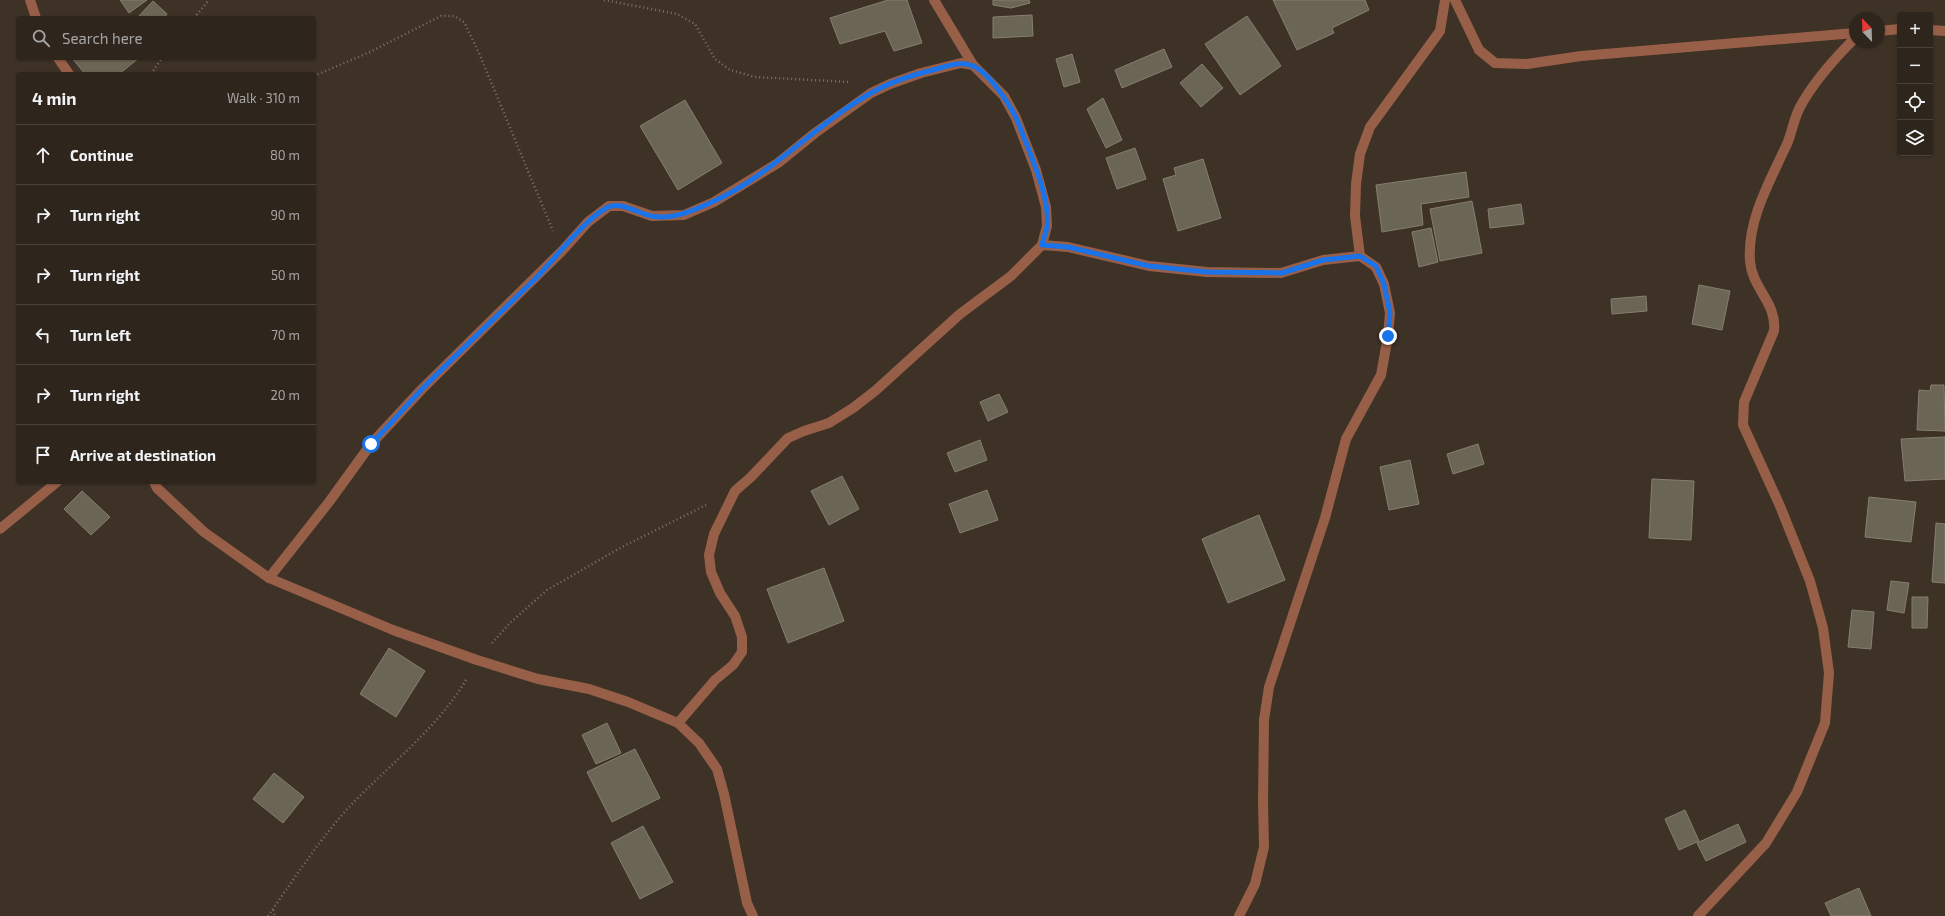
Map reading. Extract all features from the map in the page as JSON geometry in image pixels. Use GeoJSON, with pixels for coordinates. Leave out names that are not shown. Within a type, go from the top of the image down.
{"type":"FeatureCollection","features":[{"type":"Feature","properties":{"kind":"street"},"geometry":{"type":"LineString","coordinates":[[30,0],[35,16]]}},
{"type":"Feature","properties":{"kind":"street"},"geometry":{"type":"LineString","coordinates":[[678,724],[715,680],[733,665],[742,652],[742,637],[735,616],[720,593],[711,572],[709,555],[714,534],[735,491],[751,477],[788,438],[804,430],[829,422],[853,408],[875,391],[960,314],[1011,276],[1042,245],[1047,226],[1046,207],[1033,163],[1016,118],[1004,96],[973,65],[934,0]]}},
{"type":"Feature","properties":{"kind":"street"},"geometry":{"type":"LineString","coordinates":[[1360,256],[1355,216],[1356,184],[1360,154],[1370,127],[1440,31],[1445,0]]}},
{"type":"Feature","properties":{"kind":"street"},"geometry":{"type":"LineString","coordinates":[[1455,0],[1479,50],[1495,63],[1527,64],[1581,56],[1849,34]]}},
{"type":"Feature","properties":{"kind":"street"},"geometry":{"type":"LineString","coordinates":[[1885,30],[1897,29]]}},
{"type":"Feature","properties":{"kind":"street"},"geometry":{"type":"LineString","coordinates":[[1933,30],[1945,30]]}},
{"type":"Feature","properties":{"kind":"street"},"geometry":{"type":"LineString","coordinates":[[1698,916],[1766,843],[1797,792],[1825,722],[1829,673],[1823,628],[1810,581],[1780,506],[1743,425],[1744,402],[1774,332],[1775,321],[1772,310],[1757,285],[1750,262],[1756,212],[1787,142],[1800,107],[1828,66],[1849,44]]}},
{"type":"Feature","properties":{"kind":"street"},"geometry":{"type":"LineString","coordinates":[[60,60],[68,72]]}},
{"type":"Feature","properties":{"kind":"street"},"geometry":{"type":"LineString","coordinates":[[269,578],[329,502],[371,444],[422,389],[562,251],[588,222],[609,206],[623,206],[652,216],[684,214],[714,202],[778,163],[857,102],[890,84],[921,73],[961,63],[973,65]]}},
{"type":"Feature","properties":{"kind":"street"},"geometry":{"type":"LineString","coordinates":[[1042,245],[1068,247],[1149,266],[1207,272],[1282,273],[1323,260],[1360,256],[1376,266],[1384,284],[1390,313],[1388,336],[1381,375],[1346,439],[1325,518],[1269,687],[1264,720],[1264,847],[1255,884],[1239,916]]}},
{"type":"Feature","properties":{"kind":"street"},"geometry":{"type":"LineString","coordinates":[[0,529],[55,484]]}},
{"type":"Feature","properties":{"kind":"street"},"geometry":{"type":"LineString","coordinates":[[155,484],[157,488],[204,532],[269,578],[393,630],[477,660],[538,679],[589,689],[628,702],[678,724],[699,743],[717,768],[746,896],[753,916]]}},
{"type":"Feature","properties":{"kind":"path"},"geometry":{"type":"LineString","coordinates":[[196,16],[208,0]]}},
{"type":"Feature","properties":{"kind":"path"},"geometry":{"type":"LineString","coordinates":[[604,0],[677,14],[695,24],[715,59],[730,70],[755,77],[890,84]]}},
{"type":"Feature","properties":{"kind":"path"},"geometry":{"type":"LineString","coordinates":[[316,75],[370,52],[441,16],[454,16],[464,22],[479,53],[562,251]]}},
{"type":"Feature","properties":{"kind":"path"},"geometry":{"type":"LineString","coordinates":[[152,72],[161,60]]}},
{"type":"Feature","properties":{"kind":"path"},"geometry":{"type":"LineString","coordinates":[[272,910],[275,916]]}},
{"type":"Feature","properties":{"kind":"building"},"geometry":{"type":"Polygon","coordinates":[[[120,0],[147,0],[129,13],[120,0]]]}},
{"type":"Feature","properties":{"kind":"building"},"geometry":{"type":"Polygon","coordinates":[[[888,0],[907,0],[922,43],[894,51],[885,31],[840,44],[830,18],[888,0]]]}},
{"type":"Feature","properties":{"kind":"building"},"geometry":{"type":"Polygon","coordinates":[[[993,0],[1029,0],[1030,3],[1011,8],[993,5],[993,0]]]}},
{"type":"Feature","properties":{"kind":"building"},"geometry":{"type":"Polygon","coordinates":[[[1273,0],[1365,0],[1369,10],[1332,28],[1334,33],[1297,50],[1273,0]]]}},
{"type":"Feature","properties":{"kind":"building"},"geometry":{"type":"Polygon","coordinates":[[[153,1],[167,14],[166,16],[139,16],[153,1]]]}},
{"type":"Feature","properties":{"kind":"building"},"geometry":{"type":"Polygon","coordinates":[[[1032,15],[1033,36],[993,38],[993,17],[1032,15]]]}},
{"type":"Feature","properties":{"kind":"building"},"geometry":{"type":"Polygon","coordinates":[[[1247,16],[1281,66],[1240,95],[1205,44],[1247,16]]]}},
{"type":"Feature","properties":{"kind":"building"},"geometry":{"type":"Polygon","coordinates":[[[1164,49],[1172,67],[1122,88],[1115,70],[1164,49]]]}},
{"type":"Feature","properties":{"kind":"building"},"geometry":{"type":"Polygon","coordinates":[[[1072,54],[1080,82],[1064,87],[1056,59],[1072,54]]]}},
{"type":"Feature","properties":{"kind":"building"},"geometry":{"type":"Polygon","coordinates":[[[74,60],[136,60],[122,72],[83,72],[74,60]]]}},
{"type":"Feature","properties":{"kind":"building"},"geometry":{"type":"Polygon","coordinates":[[[1202,64],[1223,88],[1201,107],[1180,83],[1202,64]]]}},
{"type":"Feature","properties":{"kind":"building"},"geometry":{"type":"Polygon","coordinates":[[[1103,98],[1122,140],[1106,148],[1087,109],[1103,98]]]}},
{"type":"Feature","properties":{"kind":"building"},"geometry":{"type":"Polygon","coordinates":[[[685,100],[722,163],[678,190],[640,126],[685,100]]]}},
{"type":"Feature","properties":{"kind":"building"},"geometry":{"type":"Polygon","coordinates":[[[1135,148],[1146,179],[1117,189],[1106,158],[1135,148]]]}},
{"type":"Feature","properties":{"kind":"building"},"geometry":{"type":"Polygon","coordinates":[[[1203,159],[1221,218],[1178,231],[1163,179],[1176,175],[1174,168],[1203,159]]]}},
{"type":"Feature","properties":{"kind":"building"},"geometry":{"type":"Polygon","coordinates":[[[1466,172],[1469,197],[1421,204],[1423,225],[1382,232],[1376,185],[1466,172]]]}},
{"type":"Feature","properties":{"kind":"building"},"geometry":{"type":"Polygon","coordinates":[[[1472,201],[1482,253],[1440,261],[1430,209],[1472,201]]]}},
{"type":"Feature","properties":{"kind":"building"},"geometry":{"type":"Polygon","coordinates":[[[1521,204],[1524,224],[1490,228],[1488,209],[1521,204]]]}},
{"type":"Feature","properties":{"kind":"building"},"geometry":{"type":"Polygon","coordinates":[[[1431,228],[1438,262],[1419,267],[1412,232],[1431,228]]]}},
{"type":"Feature","properties":{"kind":"building"},"geometry":{"type":"Polygon","coordinates":[[[1699,285],[1730,291],[1722,330],[1692,324],[1699,285]]]}},
{"type":"Feature","properties":{"kind":"building"},"geometry":{"type":"Polygon","coordinates":[[[1646,296],[1647,311],[1612,314],[1611,299],[1646,296]]]}},
{"type":"Feature","properties":{"kind":"building"},"geometry":{"type":"Polygon","coordinates":[[[1931,385],[1944,385],[1945,431],[1917,430],[1919,390],[1930,391],[1931,385]]]}},
{"type":"Feature","properties":{"kind":"building"},"geometry":{"type":"Polygon","coordinates":[[[999,394],[1008,412],[988,421],[980,402],[999,394]]]}},
{"type":"Feature","properties":{"kind":"building"},"geometry":{"type":"Polygon","coordinates":[[[1945,437],[1945,479],[1905,481],[1901,439],[1945,437]]]}},
{"type":"Feature","properties":{"kind":"building"},"geometry":{"type":"Polygon","coordinates":[[[980,440],[987,460],[955,472],[947,453],[980,440]]]}},
{"type":"Feature","properties":{"kind":"building"},"geometry":{"type":"Polygon","coordinates":[[[1478,444],[1484,464],[1453,474],[1447,454],[1478,444]]]}},
{"type":"Feature","properties":{"kind":"building"},"geometry":{"type":"Polygon","coordinates":[[[1410,460],[1419,504],[1389,510],[1380,467],[1410,460]]]}},
{"type":"Feature","properties":{"kind":"building"},"geometry":{"type":"Polygon","coordinates":[[[842,476],[859,509],[829,525],[811,491],[842,476]]]}},
{"type":"Feature","properties":{"kind":"building"},"geometry":{"type":"Polygon","coordinates":[[[1652,479],[1694,481],[1691,540],[1649,538],[1652,479]]]}},
{"type":"Feature","properties":{"kind":"building"},"geometry":{"type":"Polygon","coordinates":[[[987,490],[998,520],[960,533],[949,504],[987,490]]]}},
{"type":"Feature","properties":{"kind":"building"},"geometry":{"type":"Polygon","coordinates":[[[82,491],[110,517],[91,535],[64,509],[82,491]]]}},
{"type":"Feature","properties":{"kind":"building"},"geometry":{"type":"Polygon","coordinates":[[[1869,497],[1916,502],[1911,542],[1865,537],[1869,497]]]}},
{"type":"Feature","properties":{"kind":"building"},"geometry":{"type":"Polygon","coordinates":[[[1259,515],[1285,580],[1228,603],[1202,539],[1259,515]]]}},
{"type":"Feature","properties":{"kind":"building"},"geometry":{"type":"Polygon","coordinates":[[[1936,523],[1945,524],[1945,583],[1932,582],[1936,523]]]}},
{"type":"Feature","properties":{"kind":"building"},"geometry":{"type":"Polygon","coordinates":[[[824,568],[844,621],[788,643],[767,589],[824,568]]]}},
{"type":"Feature","properties":{"kind":"building"},"geometry":{"type":"Polygon","coordinates":[[[1891,581],[1909,583],[1904,613],[1887,610],[1891,581]]]}},
{"type":"Feature","properties":{"kind":"building"},"geometry":{"type":"Polygon","coordinates":[[[1912,597],[1928,597],[1927,628],[1912,628],[1912,597]]]}},
{"type":"Feature","properties":{"kind":"building"},"geometry":{"type":"Polygon","coordinates":[[[1852,610],[1874,612],[1871,649],[1848,647],[1852,610]]]}},
{"type":"Feature","properties":{"kind":"building"},"geometry":{"type":"Polygon","coordinates":[[[389,648],[425,671],[396,717],[360,694],[389,648]]]}},
{"type":"Feature","properties":{"kind":"building"},"geometry":{"type":"Polygon","coordinates":[[[607,723],[621,753],[596,764],[582,735],[607,723]]]}},
{"type":"Feature","properties":{"kind":"building"},"geometry":{"type":"Polygon","coordinates":[[[635,749],[660,798],[612,822],[587,772],[635,749]]]}},
{"type":"Feature","properties":{"kind":"building"},"geometry":{"type":"Polygon","coordinates":[[[274,773],[304,797],[283,823],[253,799],[274,773]]]}},
{"type":"Feature","properties":{"kind":"building"},"geometry":{"type":"Polygon","coordinates":[[[1685,810],[1699,841],[1679,850],[1665,819],[1685,810]]]}},
{"type":"Feature","properties":{"kind":"building"},"geometry":{"type":"Polygon","coordinates":[[[1738,824],[1746,842],[1706,861],[1697,843],[1738,824]]]}},
{"type":"Feature","properties":{"kind":"building"},"geometry":{"type":"Polygon","coordinates":[[[643,826],[673,882],[640,899],[611,843],[643,826]]]}},
{"type":"Feature","properties":{"kind":"building"},"geometry":{"type":"Polygon","coordinates":[[[1859,888],[1871,916],[1831,916],[1825,903],[1859,888]]]}},
{"type":"Feature","properties":{"kind":"route"},"geometry":{"type":"LineString","coordinates":[[371,444],[422,389],[535,279],[588,222],[609,206],[623,206],[652,216],[684,214],[714,202],[778,163],[815,133],[871,93],[890,84],[921,73],[961,63],[973,65],[990,81],[1004,96],[1016,118],[1036,170],[1046,207],[1047,226],[1042,245],[1068,247],[1149,266],[1207,272],[1282,273],[1323,260],[1360,256],[1376,266],[1384,284],[1390,313],[1388,336]]}}]}
